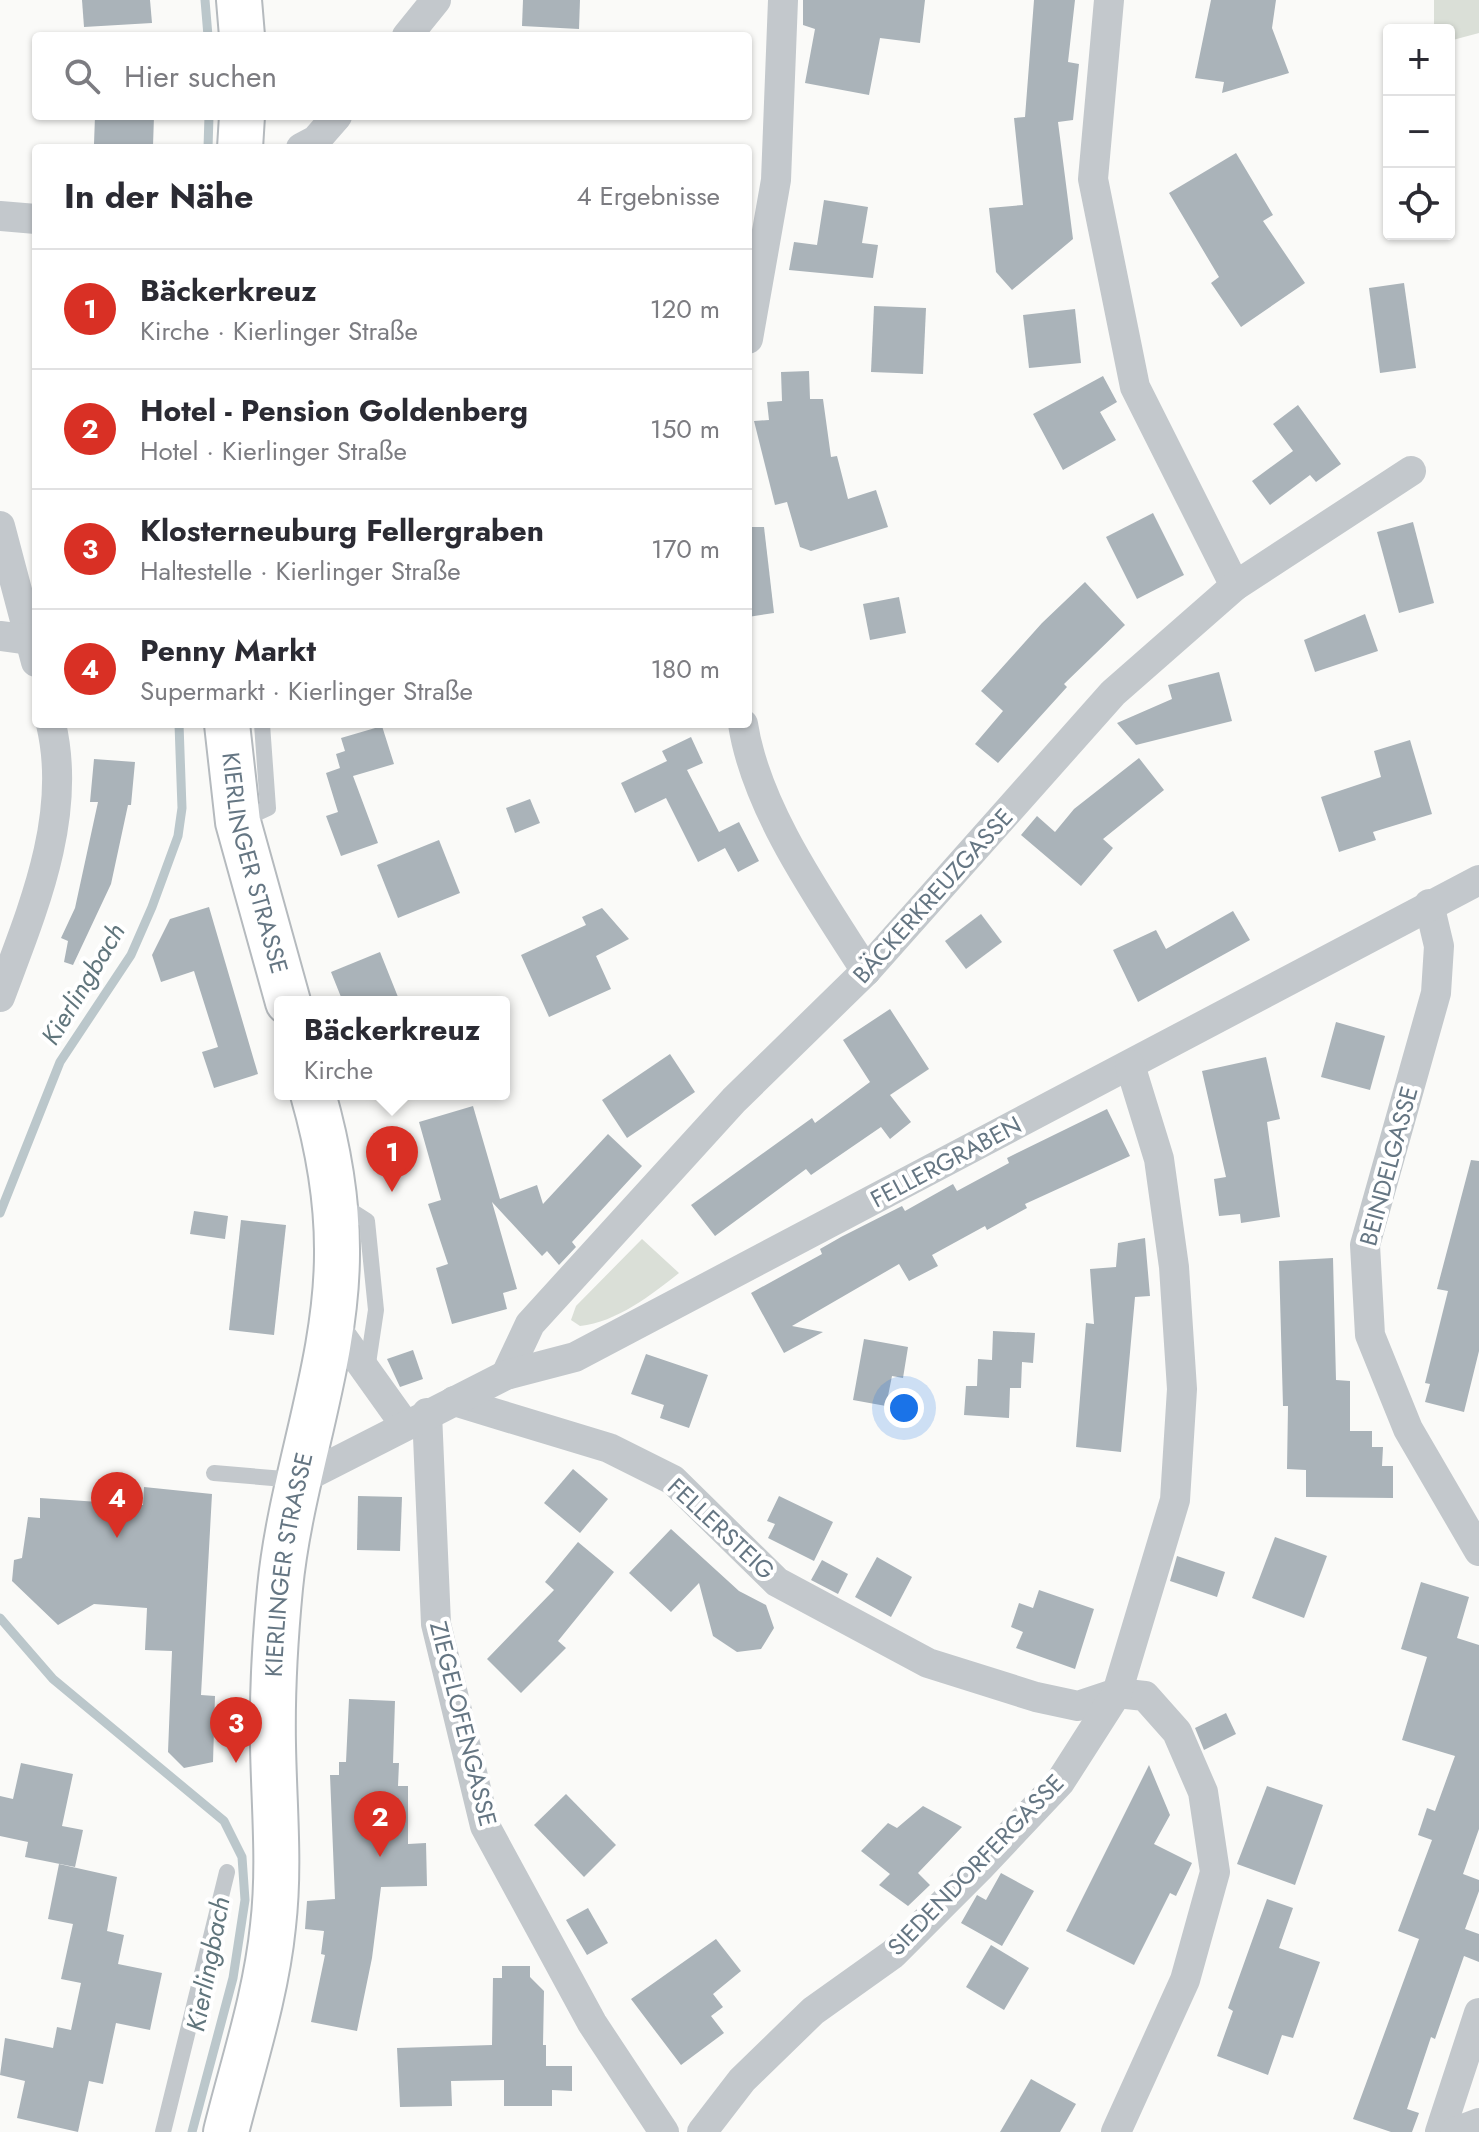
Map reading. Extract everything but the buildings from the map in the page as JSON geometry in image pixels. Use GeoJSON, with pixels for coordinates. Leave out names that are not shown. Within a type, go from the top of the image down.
{"type":"FeatureCollection","features":[{"type":"Feature","properties":{"kind":"main road"},"geometry":{"type":"LineString","coordinates":[[239,0],[242,32]]}},
{"type":"Feature","properties":{"kind":"main road"},"geometry":{"type":"LineString","coordinates":[[240,144],[242,120]]}},
{"type":"Feature","properties":{"kind":"main road","name":"KIERLINGER STRASSE"},"geometry":{"type":"LineString","coordinates":[[227,728],[238,822],[286,996]]}},
{"type":"Feature","properties":{"kind":"main road","name":"KIERLINGER STRASSE"},"geometry":{"type":"LineString","coordinates":[[226,2132],[263,1991],[273,1927],[275,1654],[287,1533],[330,1320],[337,1249],[332,1199],[314,1100]]}},
{"type":"Feature","properties":{"kind":"street"},"geometry":{"type":"LineString","coordinates":[[410,32],[436,0]]}},
{"type":"Feature","properties":{"kind":"street"},"geometry":{"type":"LineString","coordinates":[[752,316],[776,180],[783,0]]}},
{"type":"Feature","properties":{"kind":"street"},"geometry":{"type":"LineString","coordinates":[[1109,0],[1093,179],[1135,387],[1235,586]]}},
{"type":"Feature","properties":{"kind":"street"},"geometry":{"type":"LineString","coordinates":[[308,144],[334,120]]}},
{"type":"Feature","properties":{"kind":"street"},"geometry":{"type":"LineString","coordinates":[[0,216],[32,219]]}},
{"type":"Feature","properties":{"kind":"street","name":"BÄCKERKREUZGASSE"},"geometry":{"type":"LineString","coordinates":[[506,1375],[530,1324],[734,1100],[866,971],[1113,693],[1235,586],[1411,471]]}},
{"type":"Feature","properties":{"kind":"street"},"geometry":{"type":"LineString","coordinates":[[0,526],[32,647]]}},
{"type":"Feature","properties":{"kind":"street"},"geometry":{"type":"LineString","coordinates":[[0,636],[32,651]]}},
{"type":"Feature","properties":{"kind":"street"},"geometry":{"type":"LineString","coordinates":[[0,997],[30,916],[50,840],[59,775],[52,728]]}},
{"type":"Feature","properties":{"kind":"street"},"geometry":{"type":"LineString","coordinates":[[744,728],[747,750],[797,862],[866,971]]}},
{"type":"Feature","properties":{"kind":"street","name":"FELLERGRABEN"},"geometry":{"type":"LineString","coordinates":[[298,1481],[506,1375],[575,1357],[1479,880]]}},
{"type":"Feature","properties":{"kind":"street","name":"BEINDELGASSE"},"geometry":{"type":"LineString","coordinates":[[1429,904],[1439,946],[1436,993],[1365,1245],[1370,1335],[1408,1429],[1479,1551]]}},
{"type":"Feature","properties":{"kind":"street","name":"SIEDENDORFERGASSE"},"geometry":{"type":"LineString","coordinates":[[702,2132],[742,2080],[813,2011],[893,1954],[979,1868],[1060,1782],[1117,1693],[1175,1500],[1182,1389],[1174,1267],[1159,1159],[1130,1065]]}},
{"type":"Feature","properties":{"kind":"street"},"geometry":{"type":"LineString","coordinates":[[330,1320],[367,1372],[428,1413]]}},
{"type":"Feature","properties":{"kind":"street","name":"FELLERSTEIG"},"geometry":{"type":"LineString","coordinates":[[428,1413],[609,1448],[673,1480],[777,1582],[928,1663],[1036,1697],[1078,1706],[1117,1693]]}},
{"type":"Feature","properties":{"kind":"street","name":"ZIEGELOFENGASSE"},"geometry":{"type":"LineString","coordinates":[[428,1413],[436,1624],[485,1826],[592,2023],[664,2132]]}},
{"type":"Feature","properties":{"kind":"street"},"geometry":{"type":"LineString","coordinates":[[1116,2132],[1185,1980],[1215,1872],[1203,1792],[1177,1732],[1145,1696],[1117,1693]]}},
{"type":"Feature","properties":{"kind":"street"},"geometry":{"type":"LineString","coordinates":[[1440,2132],[1479,2013]]}},
{"type":"Feature","properties":{"kind":"street"},"geometry":{"type":"LineString","coordinates":[[1455,2132],[1479,2123]]}},
{"type":"Feature","properties":{"kind":"lane"},"geometry":{"type":"LineString","coordinates":[[238,822],[268,808],[262,728]]}},
{"type":"Feature","properties":{"kind":"lane"},"geometry":{"type":"LineString","coordinates":[[332,1199],[367,1221],[376,1310],[367,1372]]}},
{"type":"Feature","properties":{"kind":"lane"},"geometry":{"type":"LineString","coordinates":[[214,1473],[298,1481]]}},
{"type":"Feature","properties":{"kind":"lane"},"geometry":{"type":"LineString","coordinates":[[163,2132],[227,1872]]}},
{"type":"Feature","properties":{"kind":"shaded area"},"geometry":{"type":"Polygon","coordinates":[[[1434,0],[1479,0],[1479,33],[1455,39],[1455,24],[1434,24],[1434,0]]]}},
{"type":"Feature","properties":{"kind":"shaded area"},"geometry":{"type":"Polygon","coordinates":[[[642,1239],[679,1273],[633,1306],[607,1319],[580,1326],[571,1320],[576,1306],[642,1239]]]}},
{"type":"Feature","properties":{"kind":"waterway","name":"Kierlingbach"},"geometry":{"type":"LineString","coordinates":[[205,0],[208,32]]}},
{"type":"Feature","properties":{"kind":"waterway","name":"Kierlingbach"},"geometry":{"type":"LineString","coordinates":[[208,144],[209,120]]}},
{"type":"Feature","properties":{"kind":"waterway","name":"Kierlingbach"},"geometry":{"type":"LineString","coordinates":[[0,1213],[60,1062],[131,955],[152,907],[178,836],[182,808],[179,728]]}},
{"type":"Feature","properties":{"kind":"waterway","name":"Kierlingbach"},"geometry":{"type":"LineString","coordinates":[[0,1618],[53,1679],[224,1821],[242,1857],[245,1900],[233,1978],[192,2132]]}},
{"type":"Feature","properties":{"kind":"place","name":"Bäckerkreuz"},"geometry":{"type":"Point","coordinates":[392,1192]}},
{"type":"Feature","properties":{"kind":"place","name":"Penny Markt"},"geometry":{"type":"Point","coordinates":[117,1538]}},
{"type":"Feature","properties":{"kind":"place","name":"Klosterneuburg Fellergraben"},"geometry":{"type":"Point","coordinates":[236,1763]}},
{"type":"Feature","properties":{"kind":"place","name":"Hotel - Pension Goldenberg"},"geometry":{"type":"Point","coordinates":[380,1857]}}]}
